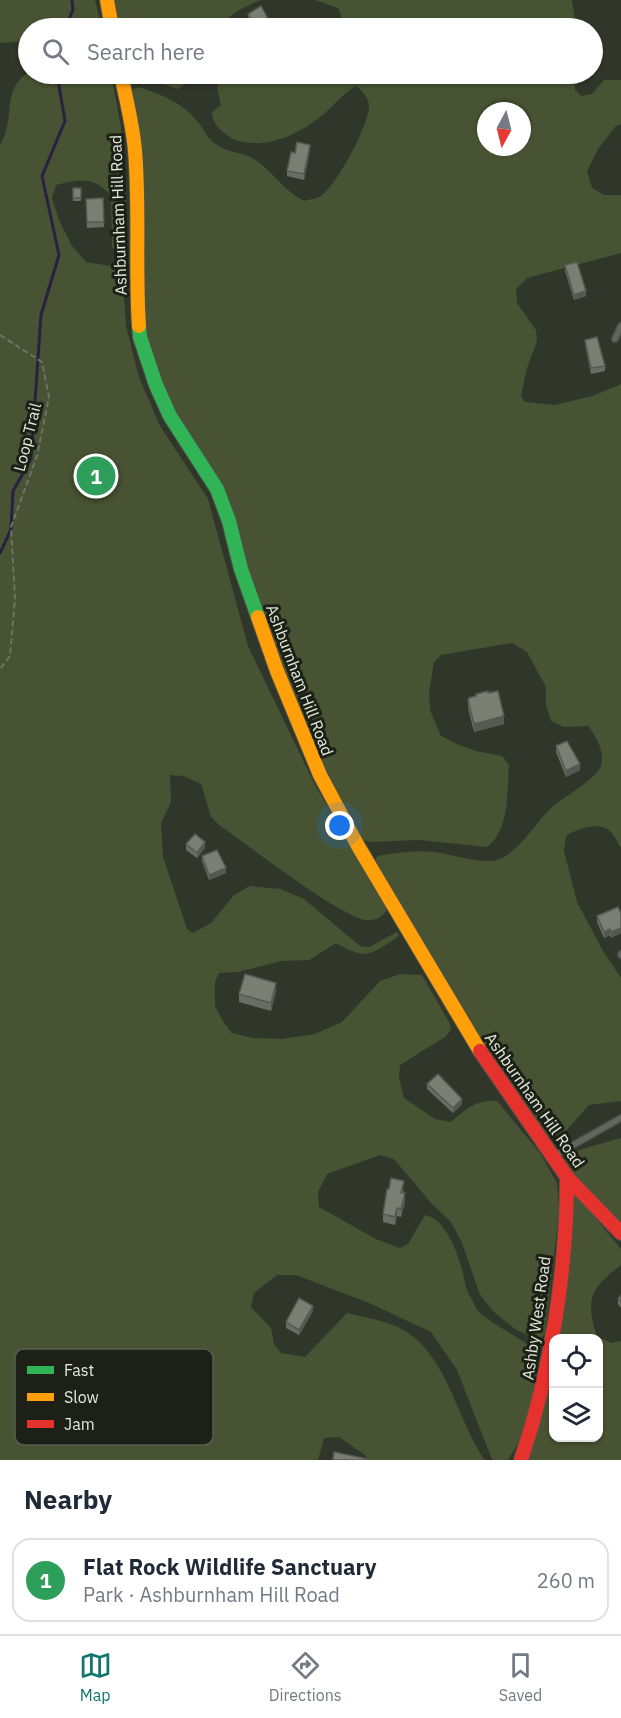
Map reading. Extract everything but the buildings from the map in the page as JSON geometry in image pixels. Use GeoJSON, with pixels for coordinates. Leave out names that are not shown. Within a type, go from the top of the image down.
{"type":"FeatureCollection","features":[{"type":"Feature","properties":{"kind":"street"},"geometry":{"type":"LineString","coordinates":[[107,0],[110,18]]}},
{"type":"Feature","properties":{"kind":"street","name":"Ashburnham Hill Road"},"geometry":{"type":"LineString","coordinates":[[123,84],[135,150],[136,283],[140,337],[156,385],[170,416],[217,489],[269,650],[320,776],[361,851],[476,1043],[567,1177],[621,1233]]}},
{"type":"Feature","properties":{"kind":"street","name":"Ashby West Road"},"geometry":{"type":"LineString","coordinates":[[520,1460],[533,1424],[550,1350],[560,1274],[567,1177]]}},
{"type":"Feature","properties":{"kind":"lane"},"geometry":{"type":"LineString","coordinates":[[615,339],[621,326]]}},
{"type":"Feature","properties":{"kind":"lane"},"geometry":{"type":"LineString","coordinates":[[552,1157],[621,1118]]}},
{"type":"Feature","properties":{"kind":"path","name":"Loop Trail"},"geometry":{"type":"LineString","coordinates":[[0,335],[42,362],[49,398],[37,456],[11,527],[15,599],[10,656],[0,669]]}},
{"type":"Feature","properties":{"kind":"green space"},"geometry":{"type":"Polygon","coordinates":[[[0,0],[95,0],[98,18],[18,18],[18,42],[0,43],[0,0]]]}},
{"type":"Feature","properties":{"kind":"green space"},"geometry":{"type":"Polygon","coordinates":[[[114,0],[261,0],[229,18],[117,18],[114,0]]]}},
{"type":"Feature","properties":{"kind":"green space"},"geometry":{"type":"Polygon","coordinates":[[[315,0],[572,0],[575,18],[342,18],[338,8],[315,0]]]}},
{"type":"Feature","properties":{"kind":"green space"},"geometry":{"type":"Polygon","coordinates":[[[604,80],[621,80],[621,124],[616,126],[598,149],[587,171],[592,188],[604,195],[621,195],[621,253],[527,278],[516,289],[517,303],[536,330],[537,341],[527,368],[521,396],[525,402],[555,405],[592,396],[621,384],[621,848],[610,831],[594,826],[566,836],[564,851],[577,902],[603,951],[621,978],[621,1101],[589,1105],[565,1132],[554,1138],[546,1135],[497,1066],[375,860],[377,856],[419,851],[481,861],[504,857],[518,845],[550,809],[597,773],[602,763],[600,746],[588,726],[564,727],[551,721],[546,705],[546,687],[527,652],[512,643],[441,655],[434,662],[429,692],[430,710],[441,736],[476,751],[502,756],[509,765],[506,809],[500,830],[487,847],[419,840],[369,842],[362,840],[329,783],[284,679],[243,557],[230,503],[214,471],[185,428],[161,385],[147,339],[140,289],[144,194],[140,147],[131,90],[139,87],[178,104],[192,115],[216,145],[257,161],[296,197],[304,201],[320,196],[336,179],[359,139],[369,105],[366,97],[356,86],[324,114],[299,131],[271,142],[252,143],[233,139],[217,126],[212,112],[221,105],[217,87],[218,84],[575,84],[575,90],[581,96],[592,94],[603,84],[604,80]]]}},
{"type":"Feature","properties":{"kind":"green space"},"geometry":{"type":"Polygon","coordinates":[[[18,82],[18,84],[113,84],[121,127],[128,253],[117,253],[112,247],[111,196],[99,185],[86,181],[72,181],[56,185],[52,198],[59,220],[72,246],[86,262],[122,268],[126,326],[139,377],[160,426],[208,499],[248,646],[315,785],[387,910],[379,918],[368,920],[356,917],[317,895],[219,825],[211,817],[201,784],[183,776],[170,775],[171,802],[161,823],[163,857],[187,929],[193,933],[211,923],[234,895],[250,886],[281,889],[304,899],[360,946],[369,947],[397,932],[399,936],[382,948],[369,953],[355,952],[336,943],[309,960],[282,961],[238,972],[219,973],[215,982],[215,1006],[232,1033],[253,1038],[282,1039],[315,1034],[342,1022],[380,981],[400,974],[422,975],[450,1024],[451,1030],[445,1037],[400,1065],[399,1078],[404,1098],[435,1119],[451,1122],[478,1103],[497,1101],[540,1153],[557,1183],[559,1212],[545,1333],[541,1339],[535,1339],[515,1329],[494,1312],[480,1295],[462,1243],[451,1222],[431,1203],[394,1159],[380,1155],[327,1174],[318,1192],[319,1207],[376,1239],[400,1248],[408,1244],[425,1215],[439,1222],[453,1245],[467,1289],[479,1312],[535,1350],[539,1364],[534,1397],[524,1430],[508,1460],[493,1460],[491,1457],[457,1370],[431,1332],[369,1303],[296,1275],[277,1275],[254,1293],[251,1307],[271,1328],[274,1344],[281,1353],[305,1357],[347,1313],[396,1326],[414,1337],[428,1351],[449,1386],[485,1460],[368,1460],[365,1455],[339,1437],[324,1438],[318,1460],[0,1460],[0,145],[8,124],[14,88],[18,82]]]}},
{"type":"Feature","properties":{"kind":"green space"},"geometry":{"type":"Polygon","coordinates":[[[163,84],[185,84],[177,89],[163,84]]]}},
{"type":"Feature","properties":{"kind":"green space"},"geometry":{"type":"Polygon","coordinates":[[[621,1138],[621,1227],[564,1163],[565,1158],[575,1151],[621,1138]]]}},
{"type":"Feature","properties":{"kind":"green space"},"geometry":{"type":"Polygon","coordinates":[[[574,1196],[580,1199],[621,1249],[621,1265],[602,1281],[593,1296],[591,1313],[596,1334],[557,1334],[574,1196]]]}},
{"type":"Feature","properties":{"kind":"green space"},"geometry":{"type":"Polygon","coordinates":[[[603,1339],[612,1343],[621,1341],[621,1460],[526,1460],[537,1432],[549,1379],[549,1442],[603,1442],[603,1339]]]}},
{"type":"Feature","properties":{"kind":"waterway"},"geometry":{"type":"LineString","coordinates":[[69,18],[73,10],[72,0]]}},
{"type":"Feature","properties":{"kind":"waterway"},"geometry":{"type":"LineString","coordinates":[[0,553],[11,529],[13,491],[31,459],[41,315],[59,255],[42,176],[65,121],[59,84]]}},
{"type":"Feature","properties":{"kind":"traffic: fast"},"geometry":{"type":"LineString","coordinates":[[139,326],[140,337],[156,385],[170,416],[217,489],[258,617]]}},
{"type":"Feature","properties":{"kind":"traffic: slow"},"geometry":{"type":"LineString","coordinates":[[107,0],[110,18]]}},
{"type":"Feature","properties":{"kind":"traffic: slow"},"geometry":{"type":"LineString","coordinates":[[123,84],[135,151],[139,326]]}},
{"type":"Feature","properties":{"kind":"traffic: slow"},"geometry":{"type":"LineString","coordinates":[[258,617],[277,671],[320,775],[358,846],[480,1051]]}},
{"type":"Feature","properties":{"kind":"traffic: jam"},"geometry":{"type":"LineString","coordinates":[[480,1051],[567,1177],[621,1233]]}},
{"type":"Feature","properties":{"kind":"traffic: jam"},"geometry":{"type":"LineString","coordinates":[[521,1460],[541,1392],[555,1320],[564,1248],[567,1177]]}},
{"type":"Feature","properties":{"kind":"place","name":"Flat Rock Wildlife Sanctuary"},"geometry":{"type":"Point","coordinates":[96,476]}}]}
